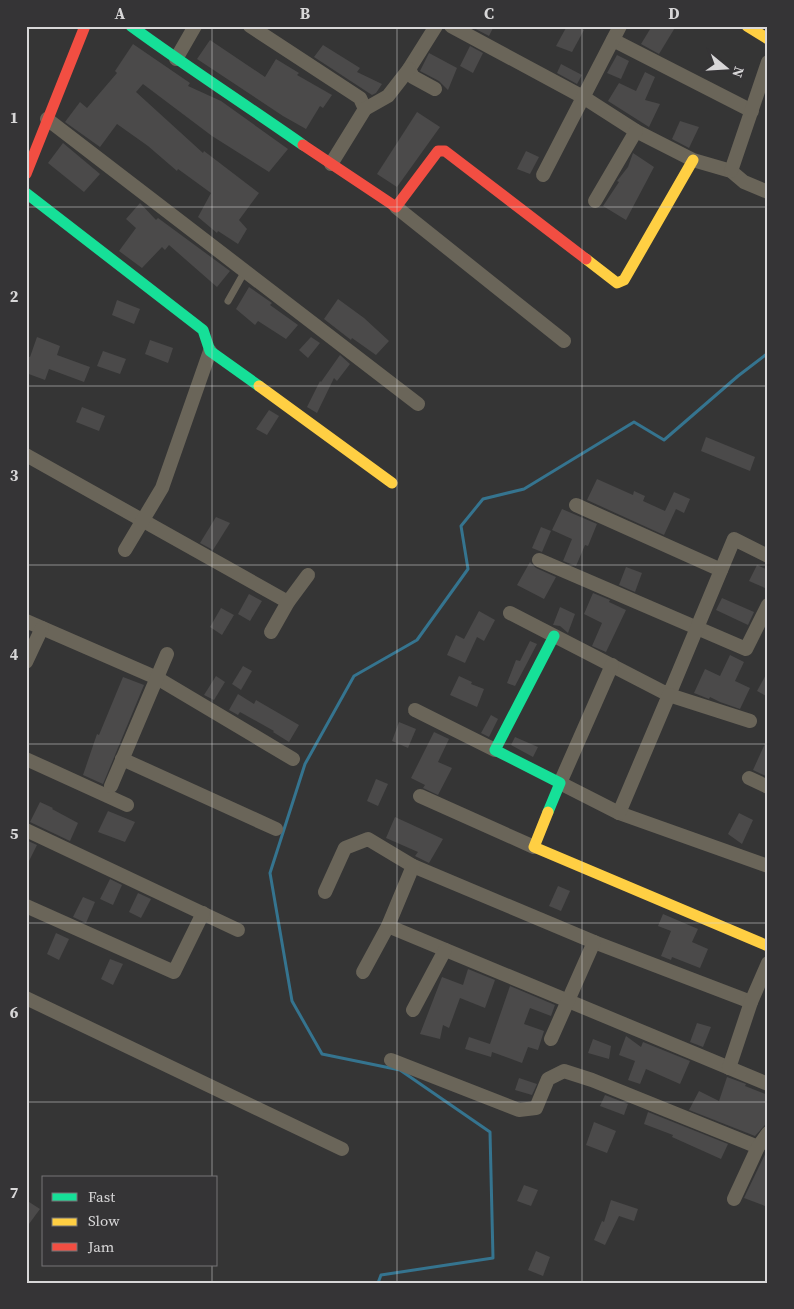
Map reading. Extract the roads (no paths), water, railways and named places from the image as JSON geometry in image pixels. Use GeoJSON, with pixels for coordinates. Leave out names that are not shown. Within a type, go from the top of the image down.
{"type":"FeatureCollection","features":[{"type":"Feature","properties":{"kind":"street"},"geometry":{"type":"LineString","coordinates":[[26,174],[85,26]]}},
{"type":"Feature","properties":{"kind":"street"},"geometry":{"type":"LineString","coordinates":[[131,26],[176,59],[396,207],[564,341]]}},
{"type":"Feature","properties":{"kind":"street"},"geometry":{"type":"LineString","coordinates":[[176,59],[195,26]]}},
{"type":"Feature","properties":{"kind":"street"},"geometry":{"type":"LineString","coordinates":[[250,26],[360,98],[365,109]]}},
{"type":"Feature","properties":{"kind":"street"},"geometry":{"type":"LineString","coordinates":[[451,26],[583,97],[636,131],[693,160],[731,171],[744,182],[768,192]]}},
{"type":"Feature","properties":{"kind":"street"},"geometry":{"type":"LineString","coordinates":[[543,175],[620,26]]}},
{"type":"Feature","properties":{"kind":"street"},"geometry":{"type":"LineString","coordinates":[[747,26],[768,39]]}},
{"type":"Feature","properties":{"kind":"street"},"geometry":{"type":"LineString","coordinates":[[331,164],[365,109],[388,96],[409,69],[434,27]]}},
{"type":"Feature","properties":{"kind":"street"},"geometry":{"type":"LineString","coordinates":[[613,40],[752,111]]}},
{"type":"Feature","properties":{"kind":"street"},"geometry":{"type":"LineString","coordinates":[[731,171],[768,62]]}},
{"type":"Feature","properties":{"kind":"street"},"geometry":{"type":"LineString","coordinates":[[409,69],[413,77],[435,89]]}},
{"type":"Feature","properties":{"kind":"street"},"geometry":{"type":"LineString","coordinates":[[48,120],[324,334],[418,404]]}},
{"type":"Feature","properties":{"kind":"street"},"geometry":{"type":"LineString","coordinates":[[595,201],[636,131]]}},
{"type":"Feature","properties":{"kind":"street"},"geometry":{"type":"LineString","coordinates":[[396,207],[438,151],[445,151],[617,282],[624,280],[693,160]]}},
{"type":"Feature","properties":{"kind":"street"},"geometry":{"type":"LineString","coordinates":[[26,194],[203,330],[210,352],[392,483]]}},
{"type":"Feature","properties":{"kind":"street"},"geometry":{"type":"LineString","coordinates":[[125,550],[162,488],[210,352]]}},
{"type":"Feature","properties":{"kind":"street"},"geometry":{"type":"LineString","coordinates":[[26,455],[288,602]]}},
{"type":"Feature","properties":{"kind":"street"},"geometry":{"type":"LineString","coordinates":[[576,505],[721,570]]}},
{"type":"Feature","properties":{"kind":"street"},"geometry":{"type":"LineString","coordinates":[[620,813],[734,539],[768,556]]}},
{"type":"Feature","properties":{"kind":"street"},"geometry":{"type":"LineString","coordinates":[[539,560],[746,649],[768,605]]}},
{"type":"Feature","properties":{"kind":"street"},"geometry":{"type":"LineString","coordinates":[[271,632],[288,602],[308,575]]}},
{"type":"Feature","properties":{"kind":"street"},"geometry":{"type":"LineString","coordinates":[[510,613],[669,695],[750,721]]}},
{"type":"Feature","properties":{"kind":"street"},"geometry":{"type":"LineString","coordinates":[[26,621],[157,678],[293,759]]}},
{"type":"Feature","properties":{"kind":"street"},"geometry":{"type":"LineString","coordinates":[[26,662],[42,628]]}},
{"type":"Feature","properties":{"kind":"street"},"geometry":{"type":"LineString","coordinates":[[495,750],[554,636]]}},
{"type":"Feature","properties":{"kind":"street"},"geometry":{"type":"LineString","coordinates":[[111,786],[167,654]]}},
{"type":"Feature","properties":{"kind":"street"},"geometry":{"type":"LineString","coordinates":[[534,847],[612,666]]}},
{"type":"Feature","properties":{"kind":"street"},"geometry":{"type":"LineString","coordinates":[[415,710],[620,813],[768,866]]}},
{"type":"Feature","properties":{"kind":"street"},"geometry":{"type":"LineString","coordinates":[[26,759],[127,805]]}},
{"type":"Feature","properties":{"kind":"street"},"geometry":{"type":"LineString","coordinates":[[122,759],[276,829]]}},
{"type":"Feature","properties":{"kind":"street"},"geometry":{"type":"LineString","coordinates":[[749,778],[768,787]]}},
{"type":"Feature","properties":{"kind":"street"},"geometry":{"type":"LineString","coordinates":[[420,796],[534,847],[768,946]]}},
{"type":"Feature","properties":{"kind":"street"},"geometry":{"type":"LineString","coordinates":[[26,830],[238,930]]}},
{"type":"Feature","properties":{"kind":"street"},"geometry":{"type":"LineString","coordinates":[[324,892],[345,848],[368,839],[413,866],[594,942],[751,1002]]}},
{"type":"Feature","properties":{"kind":"street"},"geometry":{"type":"LineString","coordinates":[[363,972],[388,926],[413,866]]}},
{"type":"Feature","properties":{"kind":"street"},"geometry":{"type":"LineString","coordinates":[[26,906],[174,972],[203,913]]}},
{"type":"Feature","properties":{"kind":"street"},"geometry":{"type":"LineString","coordinates":[[388,926],[768,1084]]}},
{"type":"Feature","properties":{"kind":"street"},"geometry":{"type":"LineString","coordinates":[[551,1039],[594,942]]}},
{"type":"Feature","properties":{"kind":"street"},"geometry":{"type":"LineString","coordinates":[[413,1010],[445,950]]}},
{"type":"Feature","properties":{"kind":"street"},"geometry":{"type":"LineString","coordinates":[[729,1068],[751,1002],[768,963]]}},
{"type":"Feature","properties":{"kind":"street"},"geometry":{"type":"LineString","coordinates":[[26,998],[342,1149]]}},
{"type":"Feature","properties":{"kind":"street"},"geometry":{"type":"LineString","coordinates":[[391,1060],[519,1110],[536,1108],[548,1079],[564,1071],[601,1083],[758,1147]]}},
{"type":"Feature","properties":{"kind":"street"},"geometry":{"type":"LineString","coordinates":[[734,1199],[758,1147],[768,1133]]}},
{"type":"Feature","properties":{"kind":"lane"},"geometry":{"type":"LineString","coordinates":[[228,301],[245,271]]}},
{"type":"Feature","properties":{"kind":"waterway"},"geometry":{"type":"LineString","coordinates":[[378,1283],[381,1275],[493,1258],[490,1132],[400,1070],[322,1054],[292,1001],[270,873],[305,764],[354,676],[417,640],[468,569],[461,526],[483,499],[524,489],[634,422],[664,440],[738,376],[768,353]]}}]}
